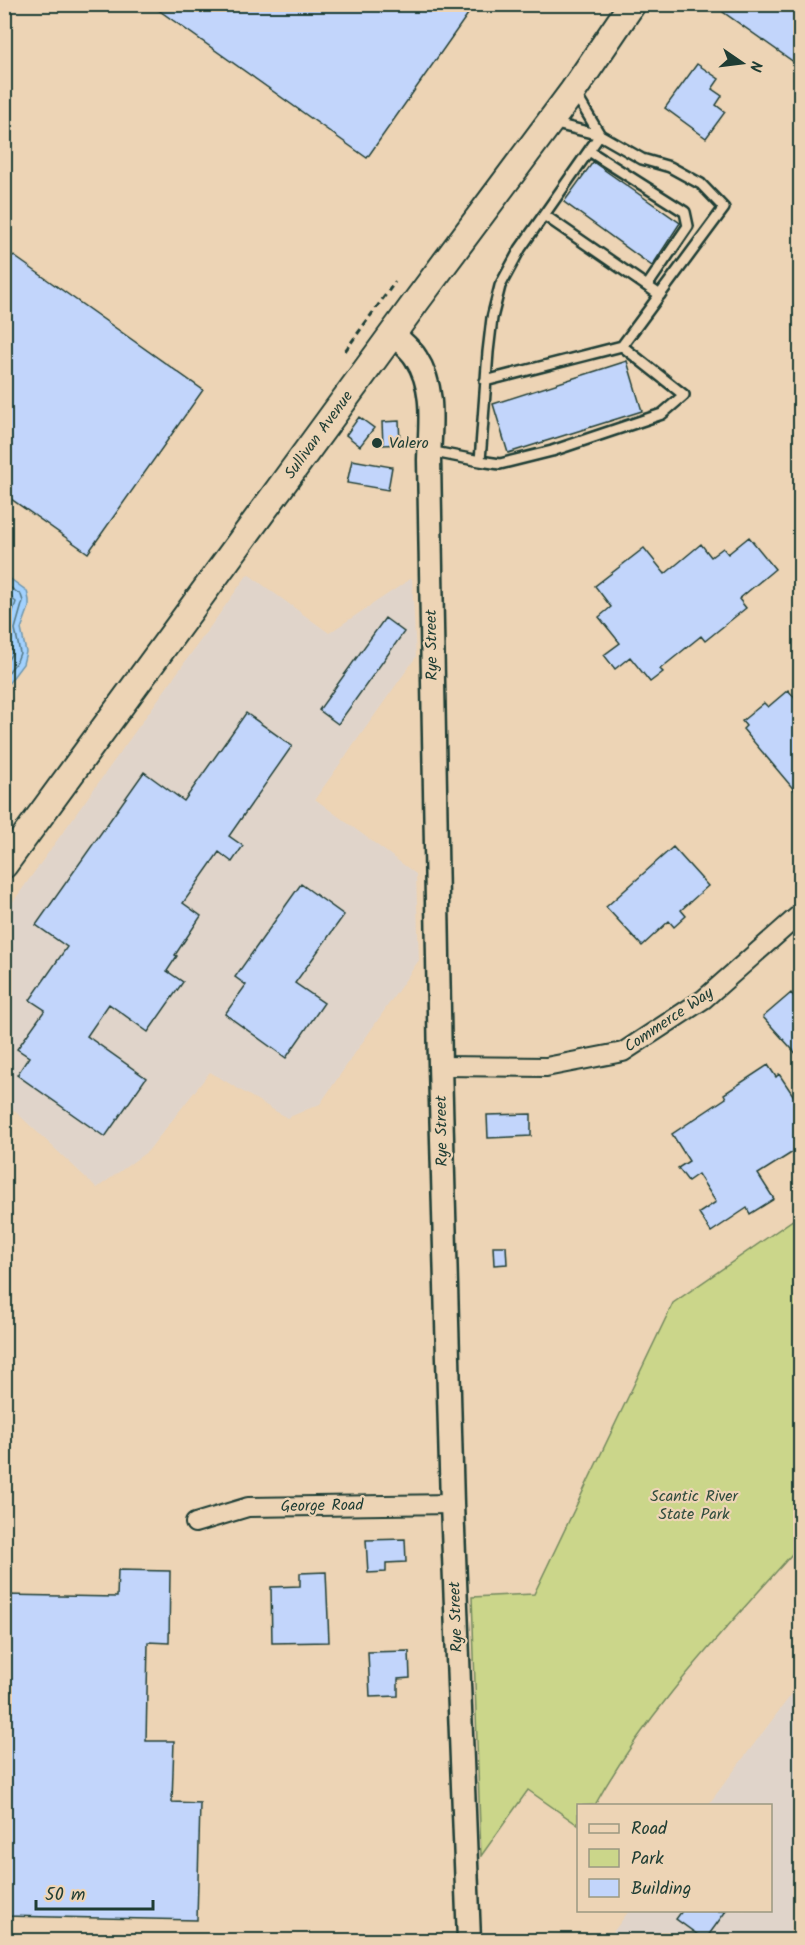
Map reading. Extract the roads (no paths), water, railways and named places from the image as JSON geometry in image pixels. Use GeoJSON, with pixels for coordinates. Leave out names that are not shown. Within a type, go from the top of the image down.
{"type":"FeatureCollection","features":[{"type":"Feature","properties":{"kind":"main road","name":"Sullivan Avenue"},"geometry":{"type":"LineString","coordinates":[[4,865],[550,123],[632,4]]}},
{"type":"Feature","properties":{"kind":"street","name":"Rye Street"},"geometry":{"type":"LineString","coordinates":[[393,334],[415,356],[427,378],[431,403],[429,451],[440,1066],[452,1504],[469,1941]]}},
{"type":"Feature","properties":{"kind":"street","name":"Commerce Way"},"geometry":{"type":"LineString","coordinates":[[440,1066],[546,1068],[623,1052],[704,999],[801,914]]}},
{"type":"Feature","properties":{"kind":"street","name":"George Road"},"geometry":{"type":"LineString","coordinates":[[195,1523],[248,1507],[452,1504]]}},
{"type":"Feature","properties":{"kind":"lane"},"geometry":{"type":"LineString","coordinates":[[573,91],[600,135]]}},
{"type":"Feature","properties":{"kind":"lane"},"geometry":{"type":"LineString","coordinates":[[485,381],[622,346],[724,208],[701,184],[670,167],[642,159],[600,135],[550,123]]}},
{"type":"Feature","properties":{"kind":"lane"},"geometry":{"type":"LineString","coordinates":[[480,461],[492,318],[500,286],[520,249],[600,135]]}},
{"type":"Feature","properties":{"kind":"lane"},"geometry":{"type":"LineString","coordinates":[[589,151],[685,212],[688,226],[646,286]]}},
{"type":"Feature","properties":{"kind":"lane"},"geometry":{"type":"LineString","coordinates":[[544,215],[660,295]]}},
{"type":"Feature","properties":{"kind":"lane"},"geometry":{"type":"LineString","coordinates":[[429,451],[500,464],[552,451],[662,414],[684,394],[622,346]]}},
{"type":"Feature","properties":{"kind":"water"},"geometry":{"type":"Polygon","coordinates":[[[5,575],[27,591],[29,607],[21,629],[26,652],[23,664],[5,688],[5,575]]]}},
{"type":"Feature","properties":{"kind":"place","name":"Valero"},"geometry":{"type":"Point","coordinates":[377,443]}},
{"type":"Feature","properties":{"kind":"park label","name":"Scantic River State Park"},"geometry":{"type":"Point","coordinates":[694,1505]}}]}
